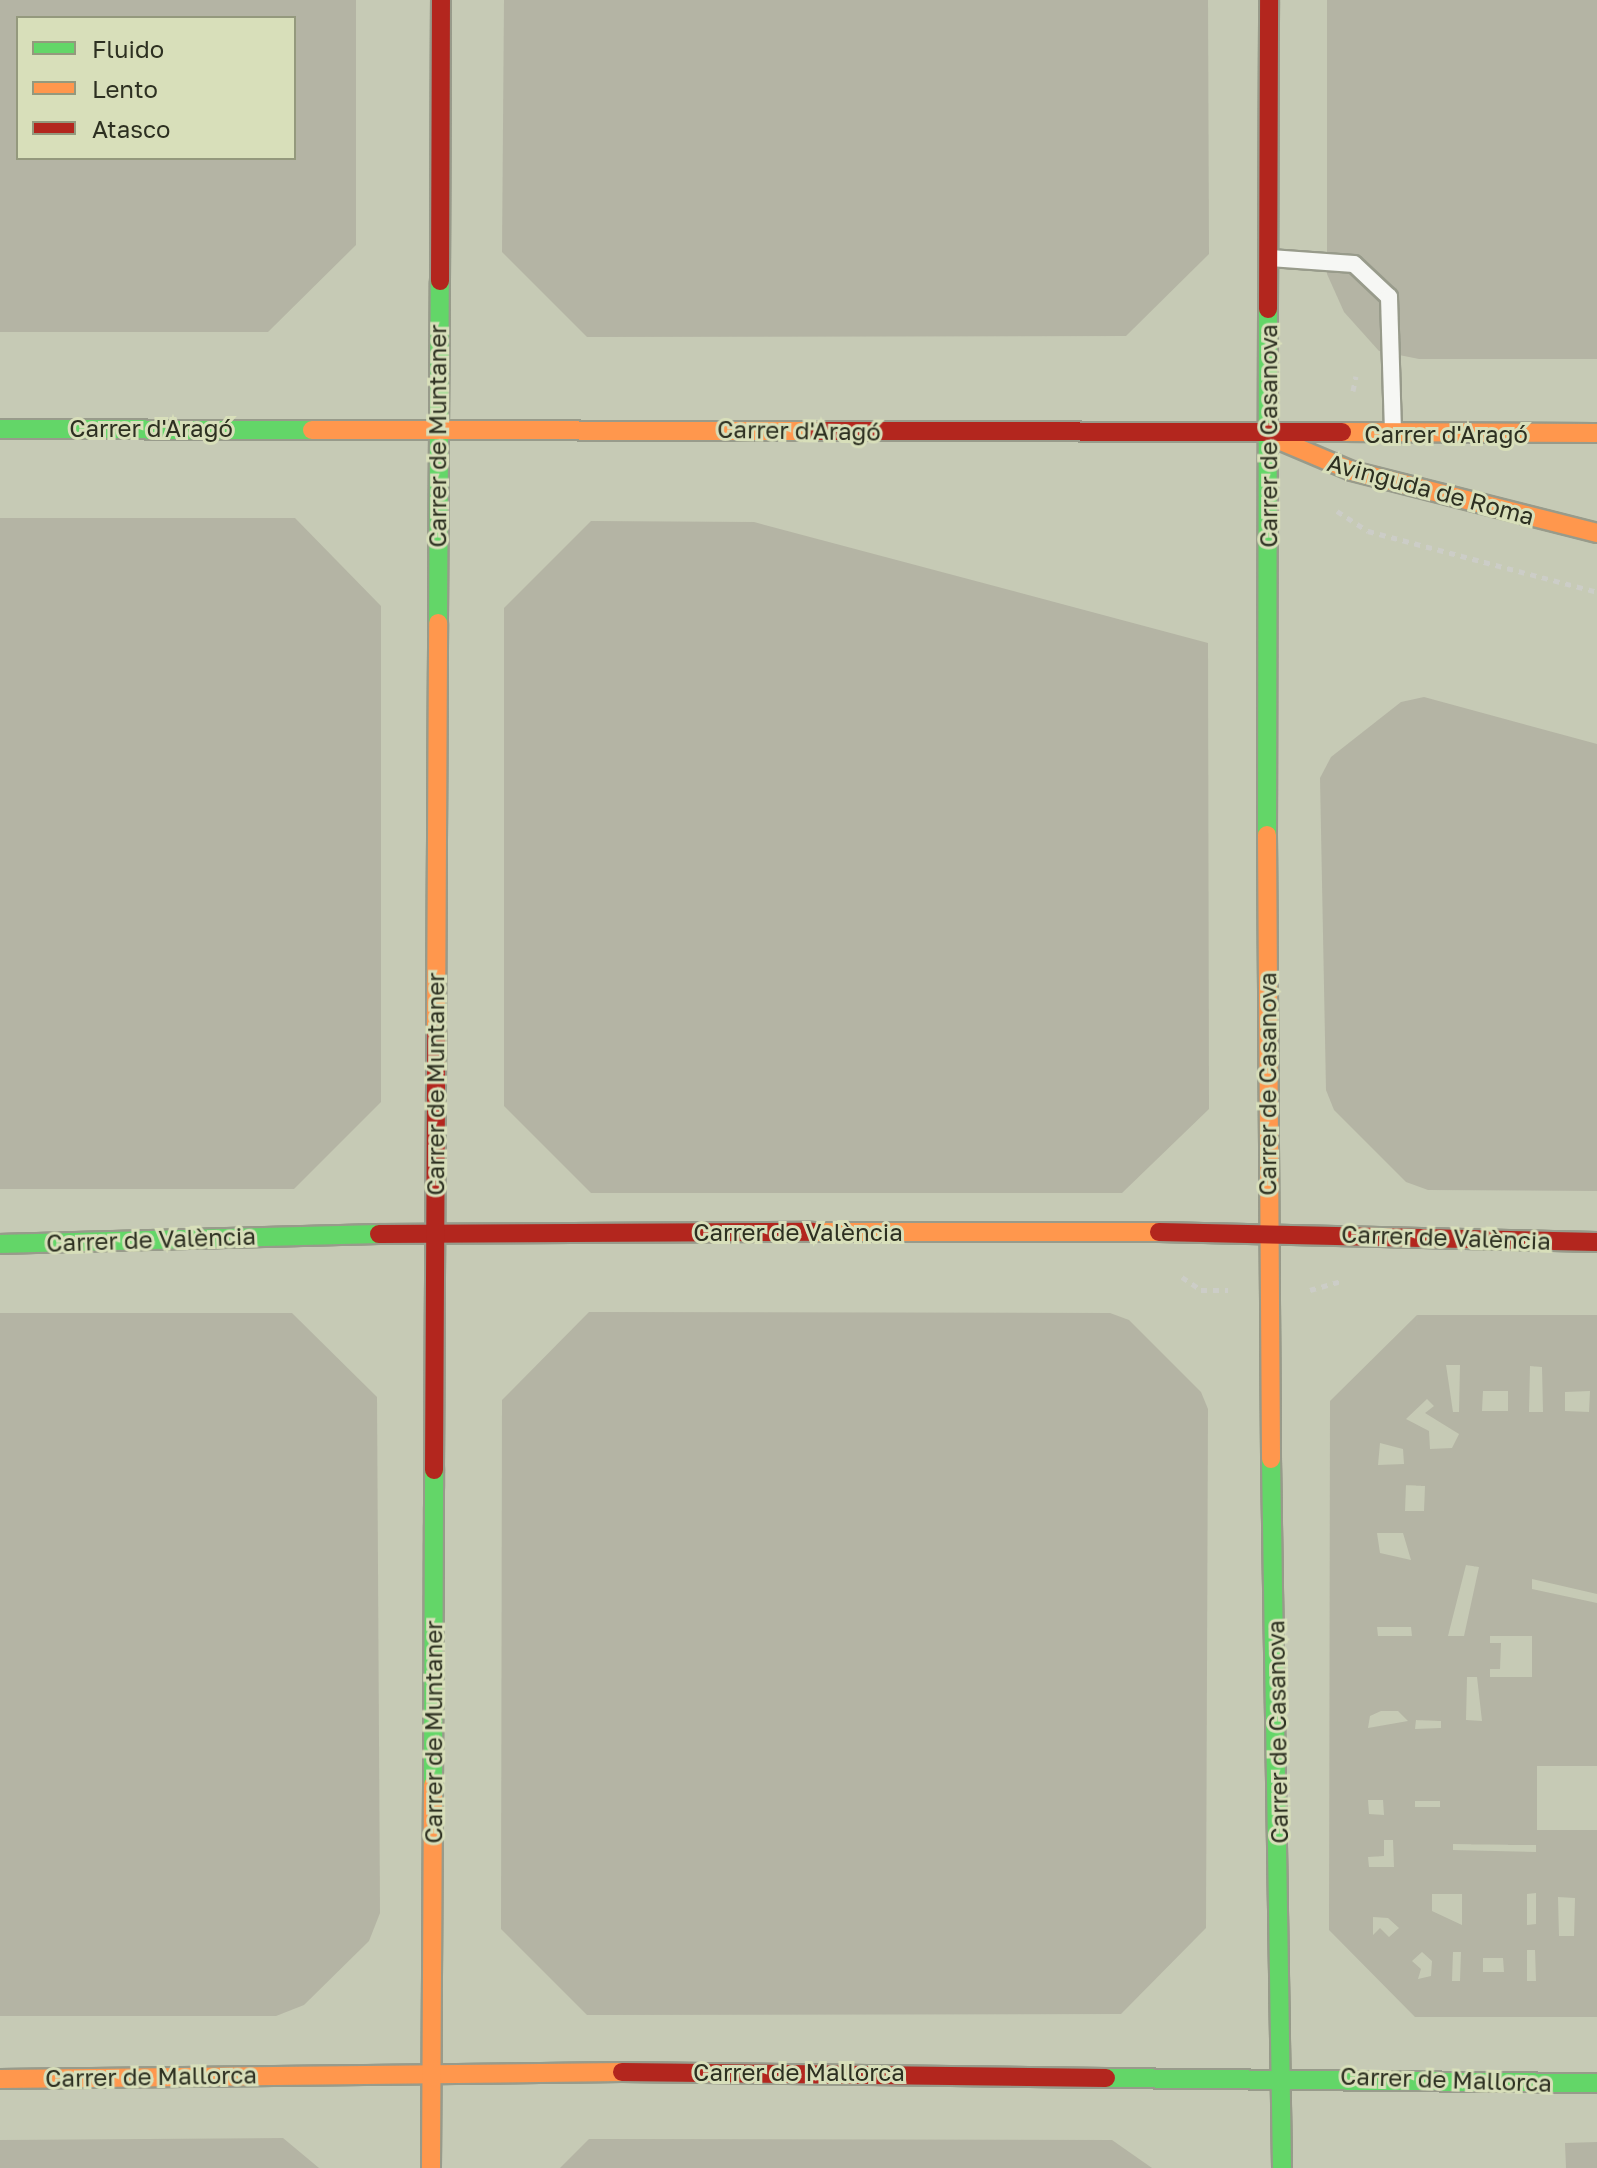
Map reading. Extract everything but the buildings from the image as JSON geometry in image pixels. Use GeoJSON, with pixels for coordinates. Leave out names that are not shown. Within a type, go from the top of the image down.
{"type":"FeatureCollection","features":[{"type":"Feature","properties":{"kind":"main road","name":"Carrer de Muntaner"},"geometry":{"type":"LineString","coordinates":[[431,2168],[441,0]]}},
{"type":"Feature","properties":{"kind":"main road","name":"Carrer de Casanova"},"geometry":{"type":"LineString","coordinates":[[1269,0],[1267,1232],[1284,2075],[1282,2168]]}},
{"type":"Feature","properties":{"kind":"main road","name":"Carrer d'Aragó"},"geometry":{"type":"LineString","coordinates":[[0,429],[437,428],[1268,435],[1597,433]]}},
{"type":"Feature","properties":{"kind":"main road","name":"Avinguda de Roma"},"geometry":{"type":"LineString","coordinates":[[1268,435],[1352,471],[1597,533]]}},
{"type":"Feature","properties":{"kind":"main road","name":"Carrer de València"},"geometry":{"type":"LineString","coordinates":[[0,1244],[434,1235],[1267,1232],[1597,1242]]}},
{"type":"Feature","properties":{"kind":"main road","name":"Carrer de Mallorca"},"geometry":{"type":"LineString","coordinates":[[0,2079],[431,2070],[1284,2075],[1597,2083]]}},
{"type":"Feature","properties":{"kind":"lane"},"geometry":{"type":"LineString","coordinates":[[1267,258],[1354,264],[1389,297],[1393,434]]}},
{"type":"Feature","properties":{"kind":"path","name":"Carrer d'Aragó"},"geometry":{"type":"LineString","coordinates":[[1353,391],[1356,376]]}},
{"type":"Feature","properties":{"kind":"path"},"geometry":{"type":"LineString","coordinates":[[1368,531],[1597,592]]}},
{"type":"Feature","properties":{"kind":"traffic: fast"},"geometry":{"type":"LineString","coordinates":[[438,623],[440,281]]}},
{"type":"Feature","properties":{"kind":"traffic: fast"},"geometry":{"type":"LineString","coordinates":[[1267,835],[1268,309]]}},
{"type":"Feature","properties":{"kind":"traffic: fast"},"geometry":{"type":"LineString","coordinates":[[0,429],[312,430]]}},
{"type":"Feature","properties":{"kind":"traffic: fast"},"geometry":{"type":"LineString","coordinates":[[0,1244],[379,1234]]}},
{"type":"Feature","properties":{"kind":"traffic: fast"},"geometry":{"type":"LineString","coordinates":[[1271,1459],[1282,2168]]}},
{"type":"Feature","properties":{"kind":"traffic: fast"},"geometry":{"type":"LineString","coordinates":[[433,1785],[434,1470]]}},
{"type":"Feature","properties":{"kind":"traffic: fast"},"geometry":{"type":"LineString","coordinates":[[1106,2078],[1597,2083]]}},
{"type":"Feature","properties":{"kind":"traffic: slow"},"geometry":{"type":"LineString","coordinates":[[312,430],[813,431]]}},
{"type":"Feature","properties":{"kind":"traffic: slow"},"geometry":{"type":"LineString","coordinates":[[1342,432],[1597,433]]}},
{"type":"Feature","properties":{"kind":"traffic: slow"},"geometry":{"type":"LineString","coordinates":[[1281,441],[1352,471],[1597,533]]}},
{"type":"Feature","properties":{"kind":"traffic: slow"},"geometry":{"type":"LineString","coordinates":[[436,1031],[438,623]]}},
{"type":"Feature","properties":{"kind":"traffic: slow"},"geometry":{"type":"LineString","coordinates":[[1267,835],[1271,1459]]}},
{"type":"Feature","properties":{"kind":"traffic: slow"},"geometry":{"type":"LineString","coordinates":[[813,1232],[1159,1232]]}},
{"type":"Feature","properties":{"kind":"traffic: slow"},"geometry":{"type":"LineString","coordinates":[[431,2168],[433,1785]]}},
{"type":"Feature","properties":{"kind":"traffic: slow"},"geometry":{"type":"LineString","coordinates":[[0,2079],[622,2072]]}},
{"type":"Feature","properties":{"kind":"traffic: jam"},"geometry":{"type":"LineString","coordinates":[[440,281],[441,0]]}},
{"type":"Feature","properties":{"kind":"traffic: jam"},"geometry":{"type":"LineString","coordinates":[[1268,309],[1269,0]]}},
{"type":"Feature","properties":{"kind":"traffic: jam"},"geometry":{"type":"LineString","coordinates":[[813,431],[1342,432]]}},
{"type":"Feature","properties":{"kind":"traffic: jam"},"geometry":{"type":"LineString","coordinates":[[434,1470],[436,1031]]}},
{"type":"Feature","properties":{"kind":"traffic: jam"},"geometry":{"type":"LineString","coordinates":[[379,1234],[813,1232]]}},
{"type":"Feature","properties":{"kind":"traffic: jam"},"geometry":{"type":"LineString","coordinates":[[1159,1232],[1597,1242]]}},
{"type":"Feature","properties":{"kind":"traffic: jam"},"geometry":{"type":"LineString","coordinates":[[622,2072],[1106,2078]]}}]}
